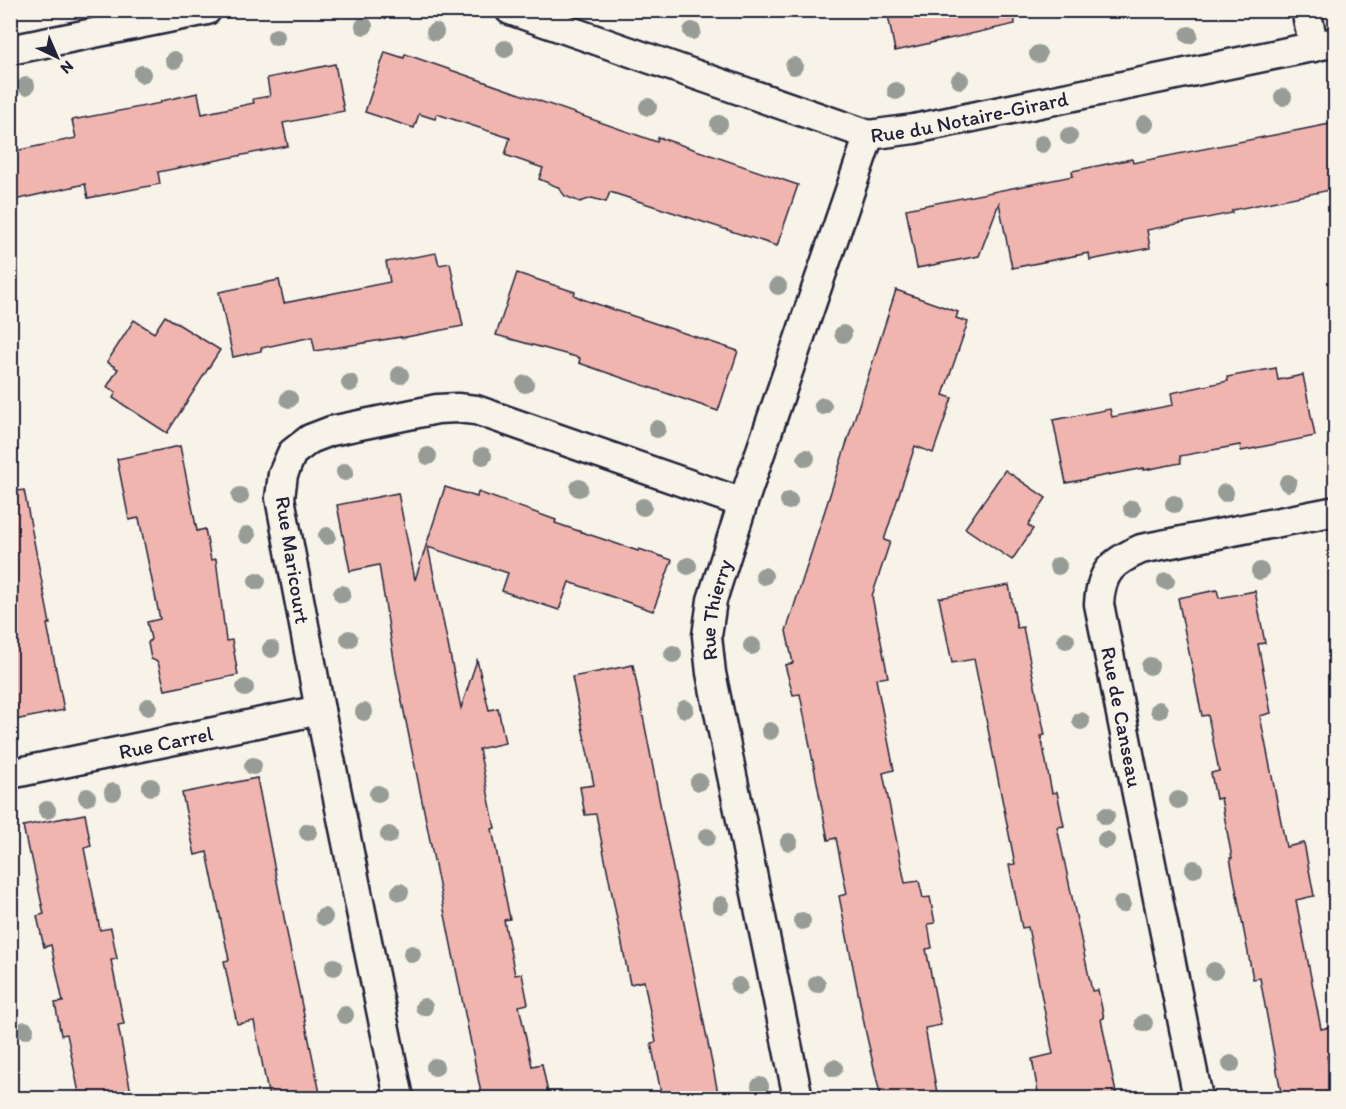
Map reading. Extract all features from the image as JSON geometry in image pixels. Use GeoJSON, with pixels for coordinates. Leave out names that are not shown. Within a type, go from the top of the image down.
{"type":"FeatureCollection","features":[{"type":"Feature","properties":{"kind":"street","name":"Rue du Notaire-Girard"},"geometry":{"type":"LineString","coordinates":[[510,10],[869,135],[914,129],[1325,44]]}},
{"type":"Feature","properties":{"kind":"street"},"geometry":{"type":"LineString","coordinates":[[1306,10],[1325,44]]}},
{"type":"Feature","properties":{"kind":"street"},"geometry":{"type":"LineString","coordinates":[[10,50],[199,11]]}},
{"type":"Feature","properties":{"kind":"street","name":"Rue Thierry"},"geometry":{"type":"LineString","coordinates":[[798,1098],[711,673],[707,636],[712,600],[743,503],[869,135]]}},
{"type":"Feature","properties":{"kind":"street","name":"Rue Maricourt"},"geometry":{"type":"LineString","coordinates":[[399,1098],[320,710],[280,498],[283,474],[292,453],[310,439],[331,431],[437,409],[457,408],[476,411],[743,503]]}},
{"type":"Feature","properties":{"kind":"street","name":"Rue de Canseau"},"geometry":{"type":"LineString","coordinates":[[1198,1098],[1099,604],[1100,586],[1108,568],[1141,549],[1335,511]]}},
{"type":"Feature","properties":{"kind":"street","name":"Rue Carrel"},"geometry":{"type":"LineString","coordinates":[[10,774],[320,710]]}},
{"type":"Feature","properties":{"kind":"building"},"geometry":{"type":"Polygon","coordinates":[[[887,10],[1014,10],[1015,24],[895,51],[887,10]]]}},
{"type":"Feature","properties":{"kind":"building"},"geometry":{"type":"Polygon","coordinates":[[[385,52],[404,58],[405,54],[657,142],[658,137],[798,185],[777,246],[610,192],[606,202],[592,198],[580,202],[565,196],[558,187],[539,179],[543,168],[505,155],[510,138],[437,114],[435,119],[419,114],[414,128],[365,112],[385,52]]]}},
{"type":"Feature","properties":{"kind":"building"},"geometry":{"type":"Polygon","coordinates":[[[335,64],[344,111],[283,123],[288,146],[158,172],[160,184],[88,198],[85,184],[10,201],[10,152],[76,138],[72,120],[161,103],[161,101],[198,93],[202,114],[254,103],[253,99],[270,96],[267,78],[335,64]]]}},
{"type":"Feature","properties":{"kind":"building"},"geometry":{"type":"Polygon","coordinates":[[[1335,123],[1335,189],[1147,230],[1150,248],[1090,260],[1089,253],[1012,268],[999,203],[979,256],[917,268],[906,209],[1073,176],[1072,171],[1132,159],[1133,163],[1335,123]]]}},
{"type":"Feature","properties":{"kind":"building"},"geometry":{"type":"Polygon","coordinates":[[[436,253],[439,265],[450,263],[463,326],[315,351],[312,337],[261,348],[261,351],[233,357],[219,292],[279,280],[284,303],[390,282],[386,262],[436,253]]]}},
{"type":"Feature","properties":{"kind":"building"},"geometry":{"type":"Polygon","coordinates":[[[517,273],[575,292],[574,295],[582,299],[738,351],[718,411],[579,363],[580,358],[496,335],[517,273]]]}},
{"type":"Feature","properties":{"kind":"building"},"geometry":{"type":"Polygon","coordinates":[[[896,290],[958,312],[956,318],[968,322],[943,395],[952,398],[933,453],[915,446],[884,540],[890,542],[872,596],[888,677],[876,679],[894,770],[883,773],[905,883],[919,881],[923,898],[930,897],[935,923],[928,924],[932,948],[926,949],[941,1025],[925,1028],[938,1098],[881,1098],[839,896],[847,894],[836,838],[828,840],[800,694],[793,695],[785,665],[793,663],[786,631],[896,290]]]}},
{"type":"Feature","properties":{"kind":"building"},"geometry":{"type":"Polygon","coordinates":[[[165,316],[220,350],[167,433],[113,398],[116,392],[107,387],[118,369],[107,362],[134,320],[154,333],[165,316]]]}},
{"type":"Feature","properties":{"kind":"building"},"geometry":{"type":"Polygon","coordinates":[[[1276,368],[1278,380],[1303,375],[1315,436],[1241,451],[1240,445],[1180,456],[1181,463],[1066,483],[1053,420],[1110,409],[1112,417],[1173,405],[1171,393],[1228,381],[1227,377],[1276,368]]]}},
{"type":"Feature","properties":{"kind":"building"},"geometry":{"type":"Polygon","coordinates":[[[180,446],[197,531],[205,529],[211,560],[216,559],[226,641],[232,640],[238,675],[165,690],[158,662],[151,659],[148,643],[151,639],[147,622],[160,619],[139,518],[129,520],[117,459],[180,446]]]}},
{"type":"Feature","properties":{"kind":"building"},"geometry":{"type":"Polygon","coordinates":[[[1005,470],[1046,498],[1028,525],[1033,529],[1012,560],[965,528],[1005,470]]]}},
{"type":"Feature","properties":{"kind":"building"},"geometry":{"type":"Polygon","coordinates":[[[445,487],[477,497],[478,492],[556,520],[555,523],[672,560],[653,611],[569,582],[559,610],[502,591],[508,573],[428,547],[461,708],[477,660],[489,710],[498,708],[505,743],[479,749],[510,919],[504,920],[515,975],[522,974],[528,1004],[519,1006],[532,1066],[542,1064],[549,1098],[482,1098],[396,672],[379,565],[350,571],[337,505],[398,493],[415,580],[445,487]]]}},
{"type":"Feature","properties":{"kind":"building"},"geometry":{"type":"Polygon","coordinates":[[[24,490],[64,710],[10,721],[10,492],[24,490]]]}},
{"type":"Feature","properties":{"kind":"building"},"geometry":{"type":"Polygon","coordinates":[[[1009,585],[1017,628],[1023,627],[1045,735],[1041,736],[1052,793],[1057,792],[1064,826],[1057,827],[1092,991],[1098,990],[1104,1018],[1101,1019],[1117,1098],[1039,1098],[1032,1059],[1053,1054],[1028,927],[1022,928],[1009,865],[1015,864],[974,659],[952,663],[939,598],[1009,585]]]}},
{"type":"Feature","properties":{"kind":"building"},"geometry":{"type":"Polygon","coordinates":[[[1217,590],[1219,598],[1255,591],[1265,643],[1258,644],[1271,713],[1260,716],[1286,847],[1304,843],[1314,896],[1296,900],[1321,1029],[1335,1026],[1335,1054],[1327,1056],[1334,1093],[1306,1098],[1282,1098],[1260,978],[1253,979],[1221,798],[1216,799],[1211,773],[1219,771],[1208,715],[1202,716],[1178,598],[1217,590]]]}},
{"type":"Feature","properties":{"kind":"building"},"geometry":{"type":"Polygon","coordinates":[[[633,665],[719,1098],[662,1098],[651,1043],[656,1042],[644,981],[630,984],[596,814],[585,815],[580,787],[594,785],[572,677],[633,665]]]}},
{"type":"Feature","properties":{"kind":"building"},"geometry":{"type":"Polygon","coordinates":[[[257,778],[321,1098],[269,1098],[254,1021],[237,1024],[224,961],[229,960],[207,852],[195,855],[182,793],[257,778]]]}},
{"type":"Feature","properties":{"kind":"building"},"geometry":{"type":"Polygon","coordinates":[[[85,814],[91,846],[84,848],[100,930],[111,928],[117,959],[111,960],[124,1024],[118,1025],[132,1098],[80,1098],[67,1034],[61,1035],[55,1003],[63,1002],[51,945],[44,947],[37,916],[44,914],[23,826],[85,814]]]}}]}
